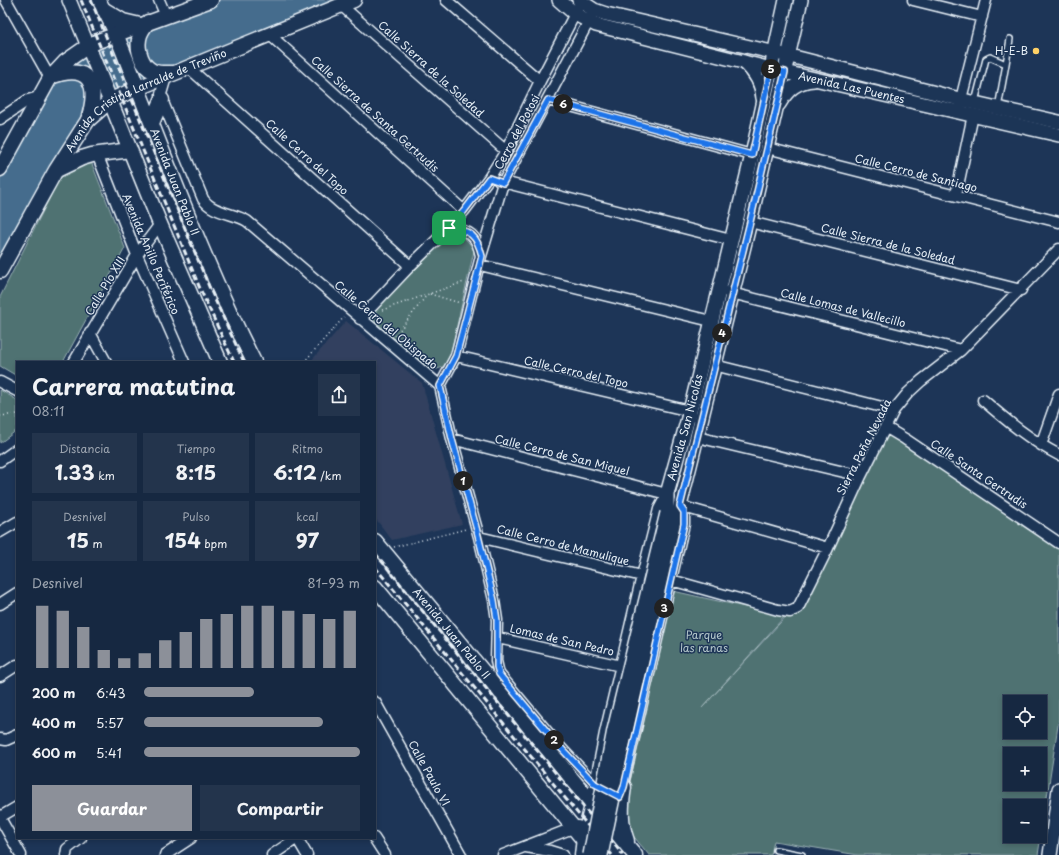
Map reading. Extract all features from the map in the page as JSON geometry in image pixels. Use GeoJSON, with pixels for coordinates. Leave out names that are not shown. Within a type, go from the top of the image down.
{"type":"FeatureCollection","features":[{"type":"Feature","properties":{"kind":"main road"},"geometry":{"type":"LineString","coordinates":[[0,169],[39,97],[65,62],[89,48],[166,16],[211,0]]}},
{"type":"Feature","properties":{"kind":"main road","name":"Avenida Cristina Larralde de Treviño"},"geometry":{"type":"LineString","coordinates":[[0,271],[56,170],[90,114],[110,98],[137,85],[188,67],[348,3]]}},
{"type":"Feature","properties":{"kind":"main road"},"geometry":{"type":"LineString","coordinates":[[101,5],[123,21],[143,26]]}},
{"type":"Feature","properties":{"kind":"main road"},"geometry":{"type":"LineString","coordinates":[[143,26],[139,47],[141,56],[145,64],[152,71],[166,74]]}},
{"type":"Feature","properties":{"kind":"main road","name":"Avenida Juan Pablo II"},"geometry":{"type":"LineString","coordinates":[[117,37],[220,292],[254,361]]}},
{"type":"Feature","properties":{"kind":"main road"},"geometry":{"type":"LineString","coordinates":[[89,48],[160,224],[220,361]]}},
{"type":"Feature","properties":{"kind":"main road"},"geometry":{"type":"LineString","coordinates":[[54,76],[74,72],[89,80],[93,87],[94,94],[90,114]]}},
{"type":"Feature","properties":{"kind":"main road"},"geometry":{"type":"LineString","coordinates":[[152,123],[162,100]]}},
{"type":"Feature","properties":{"kind":"main road"},"geometry":{"type":"LineString","coordinates":[[56,170],[82,158],[97,154],[130,150]]}},
{"type":"Feature","properties":{"kind":"main road","name":"Avenida Juan Pablo II"},"geometry":{"type":"LineString","coordinates":[[376,542],[632,851]]}},
{"type":"Feature","properties":{"kind":"main road"},"geometry":{"type":"LineString","coordinates":[[376,588],[523,768],[581,829],[596,855]]}},
{"type":"Feature","properties":{"kind":"main road"},"geometry":{"type":"LineString","coordinates":[[622,792],[622,824],[632,851]]}},
{"type":"Feature","properties":{"kind":"street"},"geometry":{"type":"LineString","coordinates":[[0,4],[6,0],[54,76]]}},
{"type":"Feature","properties":{"kind":"street"},"geometry":{"type":"LineString","coordinates":[[69,0],[89,48]]}},
{"type":"Feature","properties":{"kind":"street"},"geometry":{"type":"LineString","coordinates":[[159,0],[166,16]]}},
{"type":"Feature","properties":{"kind":"street"},"geometry":{"type":"LineString","coordinates":[[446,0],[540,81]]}},
{"type":"Feature","properties":{"kind":"street","name":"Avenida Las Puentes"},"geometry":{"type":"LineString","coordinates":[[559,0],[575,14],[596,25],[771,69],[974,109],[995,114],[1059,135]]}},
{"type":"Feature","properties":{"kind":"street","name":"Avenida San Nicolás"},"geometry":{"type":"LineString","coordinates":[[590,855],[614,730],[696,437],[714,365],[731,240],[752,155],[786,0]]}},
{"type":"Feature","properties":{"kind":"street","name":"Avenida San Nicolás"},"geometry":{"type":"LineString","coordinates":[[601,855],[675,512],[667,494],[690,411],[711,322],[725,292],[750,222],[802,0]]}},
{"type":"Feature","properties":{"kind":"street"},"geometry":{"type":"LineString","coordinates":[[913,0],[982,17]]}},
{"type":"Feature","properties":{"kind":"street"},"geometry":{"type":"LineString","coordinates":[[959,106],[986,0]]}},
{"type":"Feature","properties":{"kind":"street","name":"Cerro del Potosi"},"geometry":{"type":"LineString","coordinates":[[361,318],[410,266],[449,228],[489,178],[506,151],[575,14],[580,1]]}},
{"type":"Feature","properties":{"kind":"street","name":"Avenida Las Puentes"},"geometry":{"type":"LineString","coordinates":[[580,1],[594,10],[606,14],[817,63],[959,106]]}},
{"type":"Feature","properties":{"kind":"street","name":"Calle Sierra de la Soledad"},"geometry":{"type":"LineString","coordinates":[[348,3],[506,151]]}},
{"type":"Feature","properties":{"kind":"street","name":"Avenida Juan Pablo II"},"geometry":{"type":"LineString","coordinates":[[101,5],[117,37]]}},
{"type":"Feature","properties":{"kind":"street","name":"Cerro del Potosi"},"geometry":{"type":"LineString","coordinates":[[440,386],[456,356],[503,183],[594,10]]}},
{"type":"Feature","properties":{"kind":"street"},"geometry":{"type":"LineString","coordinates":[[752,48],[768,41],[780,27]]}},
{"type":"Feature","properties":{"kind":"street"},"geometry":{"type":"LineString","coordinates":[[795,31],[798,42],[803,50],[817,63]]}},
{"type":"Feature","properties":{"kind":"street","name":"Calle Sierra de Santa Gertrudis"},"geometry":{"type":"LineString","coordinates":[[270,34],[464,211]]}},
{"type":"Feature","properties":{"kind":"street"},"geometry":{"type":"LineString","coordinates":[[744,62],[756,75],[762,93],[763,104]]}},
{"type":"Feature","properties":{"kind":"street","name":"Calle Cerro del Topo"},"geometry":{"type":"LineString","coordinates":[[188,67],[410,266]]}},
{"type":"Feature","properties":{"kind":"street"},"geometry":{"type":"LineString","coordinates":[[162,100],[161,94],[166,74]]}},
{"type":"Feature","properties":{"kind":"street"},"geometry":{"type":"LineString","coordinates":[[777,107],[788,92],[797,84],[807,81],[821,80]]}},
{"type":"Feature","properties":{"kind":"street"},"geometry":{"type":"LineString","coordinates":[[0,119],[30,99],[39,97]]}},
{"type":"Feature","properties":{"kind":"street","name":"Calle Cerro del Obispado"},"geometry":{"type":"LineString","coordinates":[[162,100],[206,204],[212,208],[240,217],[247,221],[361,318],[389,344],[440,386],[452,439],[494,600],[498,638],[496,661],[499,674],[560,747],[595,784],[622,792]]}},
{"type":"Feature","properties":{"kind":"street"},"geometry":{"type":"LineString","coordinates":[[548,100],[752,155]]}},
{"type":"Feature","properties":{"kind":"street"},"geometry":{"type":"LineString","coordinates":[[956,195],[974,109]]}},
{"type":"Feature","properties":{"kind":"street"},"geometry":{"type":"LineString","coordinates":[[995,114],[1006,118],[1059,129]]}},
{"type":"Feature","properties":{"kind":"street","name":"Avenida Las Puentes"},"geometry":{"type":"LineString","coordinates":[[995,114],[1059,122]]}},
{"type":"Feature","properties":{"kind":"street","name":"Calle Cerro de Santiago"},"geometry":{"type":"LineString","coordinates":[[768,148],[1059,222]]}},
{"type":"Feature","properties":{"kind":"street","name":"Avenida Anillo Periférico"},"geometry":{"type":"LineString","coordinates":[[97,154],[137,255],[184,361]]}},
{"type":"Feature","properties":{"kind":"street"},"geometry":{"type":"LineString","coordinates":[[489,178],[503,183],[731,240]]}},
{"type":"Feature","properties":{"kind":"street","name":"Calle Sierra de la Soledad"},"geometry":{"type":"LineString","coordinates":[[750,222],[1021,290]]}},
{"type":"Feature","properties":{"kind":"street","name":"Calle Pío XIII"},"geometry":{"type":"LineString","coordinates":[[75,361],[137,255],[160,224]]}},
{"type":"Feature","properties":{"kind":"street"},"geometry":{"type":"LineString","coordinates":[[449,228],[464,230],[475,238],[478,242],[481,260],[711,322]]}},
{"type":"Feature","properties":{"kind":"street","name":"Sierra Peña Nevada"},"geometry":{"type":"LineString","coordinates":[[671,580],[778,610],[790,612],[795,611],[802,602],[861,476],[894,410],[921,380],[961,350],[1021,290],[1059,249]]}},
{"type":"Feature","properties":{"kind":"street","name":"Calle Lomas de Vallecillo"},"geometry":{"type":"LineString","coordinates":[[725,292],[961,350]]}},
{"type":"Feature","properties":{"kind":"street"},"geometry":{"type":"LineString","coordinates":[[90,333],[105,361]]}},
{"type":"Feature","properties":{"kind":"street","name":"Calle Cerro del Topo"},"geometry":{"type":"LineString","coordinates":[[456,356],[690,411]]}},
{"type":"Feature","properties":{"kind":"street"},"geometry":{"type":"LineString","coordinates":[[714,365],[894,410]]}},
{"type":"Feature","properties":{"kind":"street"},"geometry":{"type":"LineString","coordinates":[[0,382],[16,390]]}},
{"type":"Feature","properties":{"kind":"street"},"geometry":{"type":"LineString","coordinates":[[1041,445],[1059,394]]}},
{"type":"Feature","properties":{"kind":"street"},"geometry":{"type":"LineString","coordinates":[[983,400],[1019,431],[1059,455]]}},
{"type":"Feature","properties":{"kind":"street","name":"Calle Santa Gertrudis"},"geometry":{"type":"LineString","coordinates":[[885,426],[1059,543]]}},
{"type":"Feature","properties":{"kind":"street"},"geometry":{"type":"LineString","coordinates":[[696,437],[861,476]]}},
{"type":"Feature","properties":{"kind":"street","name":"Calle Cerro de San Miguel"},"geometry":{"type":"LineString","coordinates":[[452,439],[667,494]]}},
{"type":"Feature","properties":{"kind":"street"},"geometry":{"type":"LineString","coordinates":[[0,461],[16,449]]}},
{"type":"Feature","properties":{"kind":"street"},"geometry":{"type":"LineString","coordinates":[[580,855],[581,829],[591,803],[605,733],[659,509],[667,494]]}},
{"type":"Feature","properties":{"kind":"street"},"geometry":{"type":"LineString","coordinates":[[675,512],[828,548]]}},
{"type":"Feature","properties":{"kind":"street"},"geometry":{"type":"LineString","coordinates":[[605,855],[610,825],[622,792],[684,524],[684,512],[675,512]]}},
{"type":"Feature","properties":{"kind":"street"},"geometry":{"type":"LineString","coordinates":[[0,532],[16,523]]}},
{"type":"Feature","properties":{"kind":"street","name":"Calle Cerro de Mamulique"},"geometry":{"type":"LineString","coordinates":[[477,532],[642,576]]}},
{"type":"Feature","properties":{"kind":"street"},"geometry":{"type":"LineString","coordinates":[[0,604],[16,594]]}},
{"type":"Feature","properties":{"kind":"street","name":"Lomas de San Pedro"},"geometry":{"type":"LineString","coordinates":[[498,638],[621,666]]}},
{"type":"Feature","properties":{"kind":"street"},"geometry":{"type":"LineString","coordinates":[[0,676],[16,666]]}},
{"type":"Feature","properties":{"kind":"street","name":"Calle Paulo VI"},"geometry":{"type":"LineString","coordinates":[[376,704],[461,855]]}},
{"type":"Feature","properties":{"kind":"street"},"geometry":{"type":"LineString","coordinates":[[1,740],[10,739],[16,736]]}},
{"type":"Feature","properties":{"kind":"street"},"geometry":{"type":"LineString","coordinates":[[1050,855],[1059,789]]}},
{"type":"Feature","properties":{"kind":"street"},"geometry":{"type":"LineString","coordinates":[[16,808],[0,817],[21,855]]}},
{"type":"Feature","properties":{"kind":"street"},"geometry":{"type":"LineString","coordinates":[[503,855],[581,829],[610,825]]}},
{"type":"Feature","properties":{"kind":"street"},"geometry":{"type":"LineString","coordinates":[[66,852],[80,839]]}},
{"type":"Feature","properties":{"kind":"street"},"geometry":{"type":"LineString","coordinates":[[165,855],[189,839]]}},
{"type":"Feature","properties":{"kind":"street"},"geometry":{"type":"LineString","coordinates":[[272,855],[296,839]]}},
{"type":"Feature","properties":{"kind":"street"},"geometry":{"type":"LineString","coordinates":[[298,839],[307,855]]}},
{"type":"Feature","properties":{"kind":"street"},"geometry":{"type":"LineString","coordinates":[[375,839],[385,855]]}},
{"type":"Feature","properties":{"kind":"street"},"geometry":{"type":"LineString","coordinates":[[524,847],[550,851],[563,855]]}},
{"type":"Feature","properties":{"kind":"lane"},"geometry":{"type":"LineString","coordinates":[[995,114],[1010,39]]}},
{"type":"Feature","properties":{"kind":"lane"},"geometry":{"type":"LineString","coordinates":[[974,109],[987,58],[990,57],[1006,64]]}},
{"type":"Feature","properties":{"kind":"lane"},"geometry":{"type":"LineString","coordinates":[[776,850],[802,855]]}},
{"type":"Feature","properties":{"kind":"path"},"geometry":{"type":"LineString","coordinates":[[361,318],[476,278]]}},
{"type":"Feature","properties":{"kind":"path"},"geometry":{"type":"LineString","coordinates":[[428,294],[469,305]]}},
{"type":"Feature","properties":{"kind":"path"},"geometry":{"type":"LineString","coordinates":[[389,344],[428,294]]}},
{"type":"Feature","properties":{"kind":"path"},"geometry":{"type":"LineString","coordinates":[[305,361],[350,310]]}},
{"type":"Feature","properties":{"kind":"path"},"geometry":{"type":"LineString","coordinates":[[0,416],[16,414]]}},
{"type":"Feature","properties":{"kind":"path"},"geometry":{"type":"LineString","coordinates":[[385,552],[396,546],[477,532]]}},
{"type":"Feature","properties":{"kind":"shaded area"},"geometry":{"type":"Polygon","coordinates":[[[211,0],[354,0],[109,95],[0,271],[0,169],[59,74],[77,62],[118,40],[211,0]]]}},
{"type":"Feature","properties":{"kind":"shaded area"},"geometry":{"type":"Polygon","coordinates":[[[346,321],[422,383],[462,524],[392,540],[376,519],[376,361],[311,361],[346,321]]]}},
{"type":"Feature","properties":{"kind":"green space"},"geometry":{"type":"Polygon","coordinates":[[[90,159],[125,248],[64,361],[16,361],[16,375],[0,366],[0,297],[65,167],[90,159]]]}},
{"type":"Feature","properties":{"kind":"green space"},"geometry":{"type":"Polygon","coordinates":[[[452,233],[465,239],[474,251],[449,360],[440,368],[429,369],[369,316],[452,233]]]}},
{"type":"Feature","properties":{"kind":"green space"},"geometry":{"type":"Polygon","coordinates":[[[0,390],[16,399],[16,431],[0,443],[0,390]]]}},
{"type":"Feature","properties":{"kind":"green space","name":"Parque las ranas"},"geometry":{"type":"Polygon","coordinates":[[[887,433],[908,445],[1059,545],[1059,719],[1047,799],[1003,799],[1003,843],[1040,843],[1038,855],[858,855],[774,841],[771,855],[649,855],[625,826],[620,797],[673,591],[785,616],[702,708],[790,612],[887,433]]]}},
{"type":"Feature","properties":{"kind":"railway"},"geometry":{"type":"LineString","coordinates":[[81,0],[201,291],[234,361]]}},
{"type":"Feature","properties":{"kind":"railway"},"geometry":{"type":"LineString","coordinates":[[91,0],[210,289],[244,361]]}},
{"type":"Feature","properties":{"kind":"railway"},"geometry":{"type":"LineString","coordinates":[[376,554],[623,855]]}},
{"type":"Feature","properties":{"kind":"railway"},"geometry":{"type":"LineString","coordinates":[[376,568],[612,855]]}},
{"type":"Feature","properties":{"kind":"place","name":"H-E-B"},"geometry":{"type":"Point","coordinates":[1036,51]}},
{"type":"Feature","properties":{"kind":"route"},"geometry":{"type":"LineString","coordinates":[[771,69],[785,72],[768,148],[680,506],[684,512],[684,524],[624,787],[620,797],[595,784],[560,747],[499,674],[496,661],[498,638],[494,600],[452,439],[440,386],[456,356],[482,256],[478,242],[475,238],[464,230],[449,228],[489,178],[503,183],[548,100],[752,155],[771,69]]}}]}
